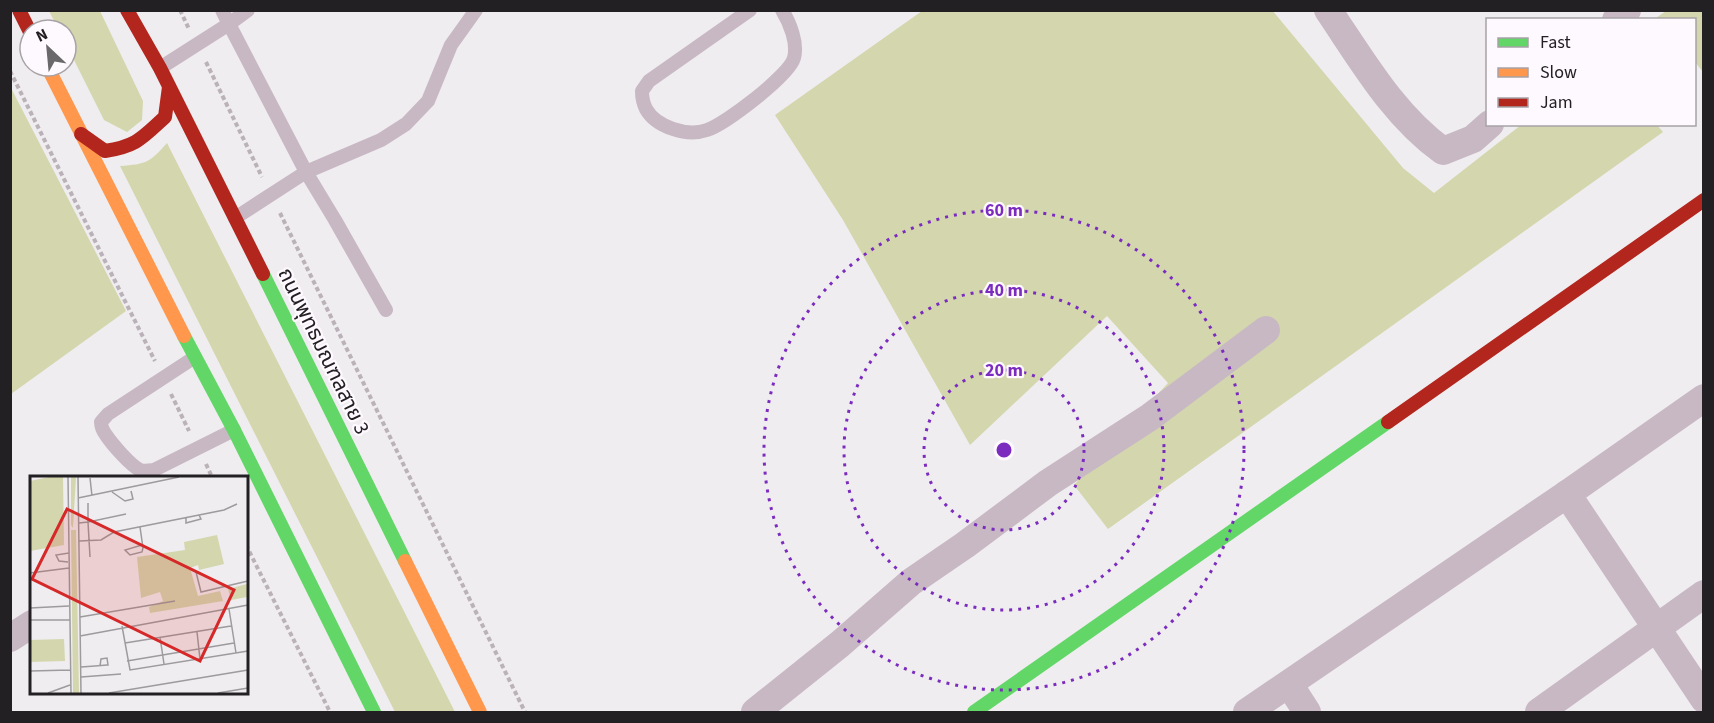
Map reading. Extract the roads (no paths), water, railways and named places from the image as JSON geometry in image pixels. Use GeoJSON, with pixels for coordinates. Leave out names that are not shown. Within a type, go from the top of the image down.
{"type":"FeatureCollection","features":[{"type":"Feature","properties":{"kind":"main road","name":"ถนนพุทธมณฑลสาย 3"},"geometry":{"type":"LineString","coordinates":[[127,10],[160,68],[480,712]]}},
{"type":"Feature","properties":{"kind":"main road"},"geometry":{"type":"LineString","coordinates":[[53,78],[234,430],[252,484],[374,712]]}},
{"type":"Feature","properties":{"kind":"main road"},"geometry":{"type":"LineString","coordinates":[[81,134],[105,151],[124,148],[137,142],[165,117],[169,87]]}},
{"type":"Feature","properties":{"kind":"main road"},"geometry":{"type":"LineString","coordinates":[[974,712],[1704,200]]}},
{"type":"Feature","properties":{"kind":"street"},"geometry":{"type":"LineString","coordinates":[[1328,10],[1389,100],[1425,138],[1443,151],[1473,139],[1488,126]]}},
{"type":"Feature","properties":{"kind":"street"},"geometry":{"type":"LineString","coordinates":[[755,712],[840,644],[911,582],[1048,483],[1150,417],[1266,330]]}},
{"type":"Feature","properties":{"kind":"street"},"geometry":{"type":"LineString","coordinates":[[1247,712],[1704,398]]}},
{"type":"Feature","properties":{"kind":"street"},"geometry":{"type":"LineString","coordinates":[[1567,494],[1704,699]]}},
{"type":"Feature","properties":{"kind":"street"},"geometry":{"type":"LineString","coordinates":[[1539,712],[1704,594]]}},
{"type":"Feature","properties":{"kind":"street"},"geometry":{"type":"LineString","coordinates":[[10,638],[30,625]]}},
{"type":"Feature","properties":{"kind":"street"},"geometry":{"type":"LineString","coordinates":[[1289,684],[1307,712]]}},
{"type":"Feature","properties":{"kind":"street"},"geometry":{"type":"LineString","coordinates":[[1696,712],[1704,707]]}},
{"type":"Feature","properties":{"kind":"lane"},"geometry":{"type":"LineString","coordinates":[[222,10],[306,172],[386,310]]}},
{"type":"Feature","properties":{"kind":"lane"},"geometry":{"type":"LineString","coordinates":[[160,68],[248,10]]}},
{"type":"Feature","properties":{"kind":"lane"},"geometry":{"type":"LineString","coordinates":[[235,218],[306,172],[381,140],[406,124],[428,101],[451,45],[476,10]]}},
{"type":"Feature","properties":{"kind":"lane"},"geometry":{"type":"LineString","coordinates":[[750,10],[649,81],[642,91],[646,110],[668,127],[689,133],[707,130],[744,108],[780,78],[794,59],[794,39],[782,10]]}},
{"type":"Feature","properties":{"kind":"lane"},"geometry":{"type":"LineString","coordinates":[[195,357],[108,414],[101,422],[105,435],[140,470],[154,470],[234,430]]}}]}
